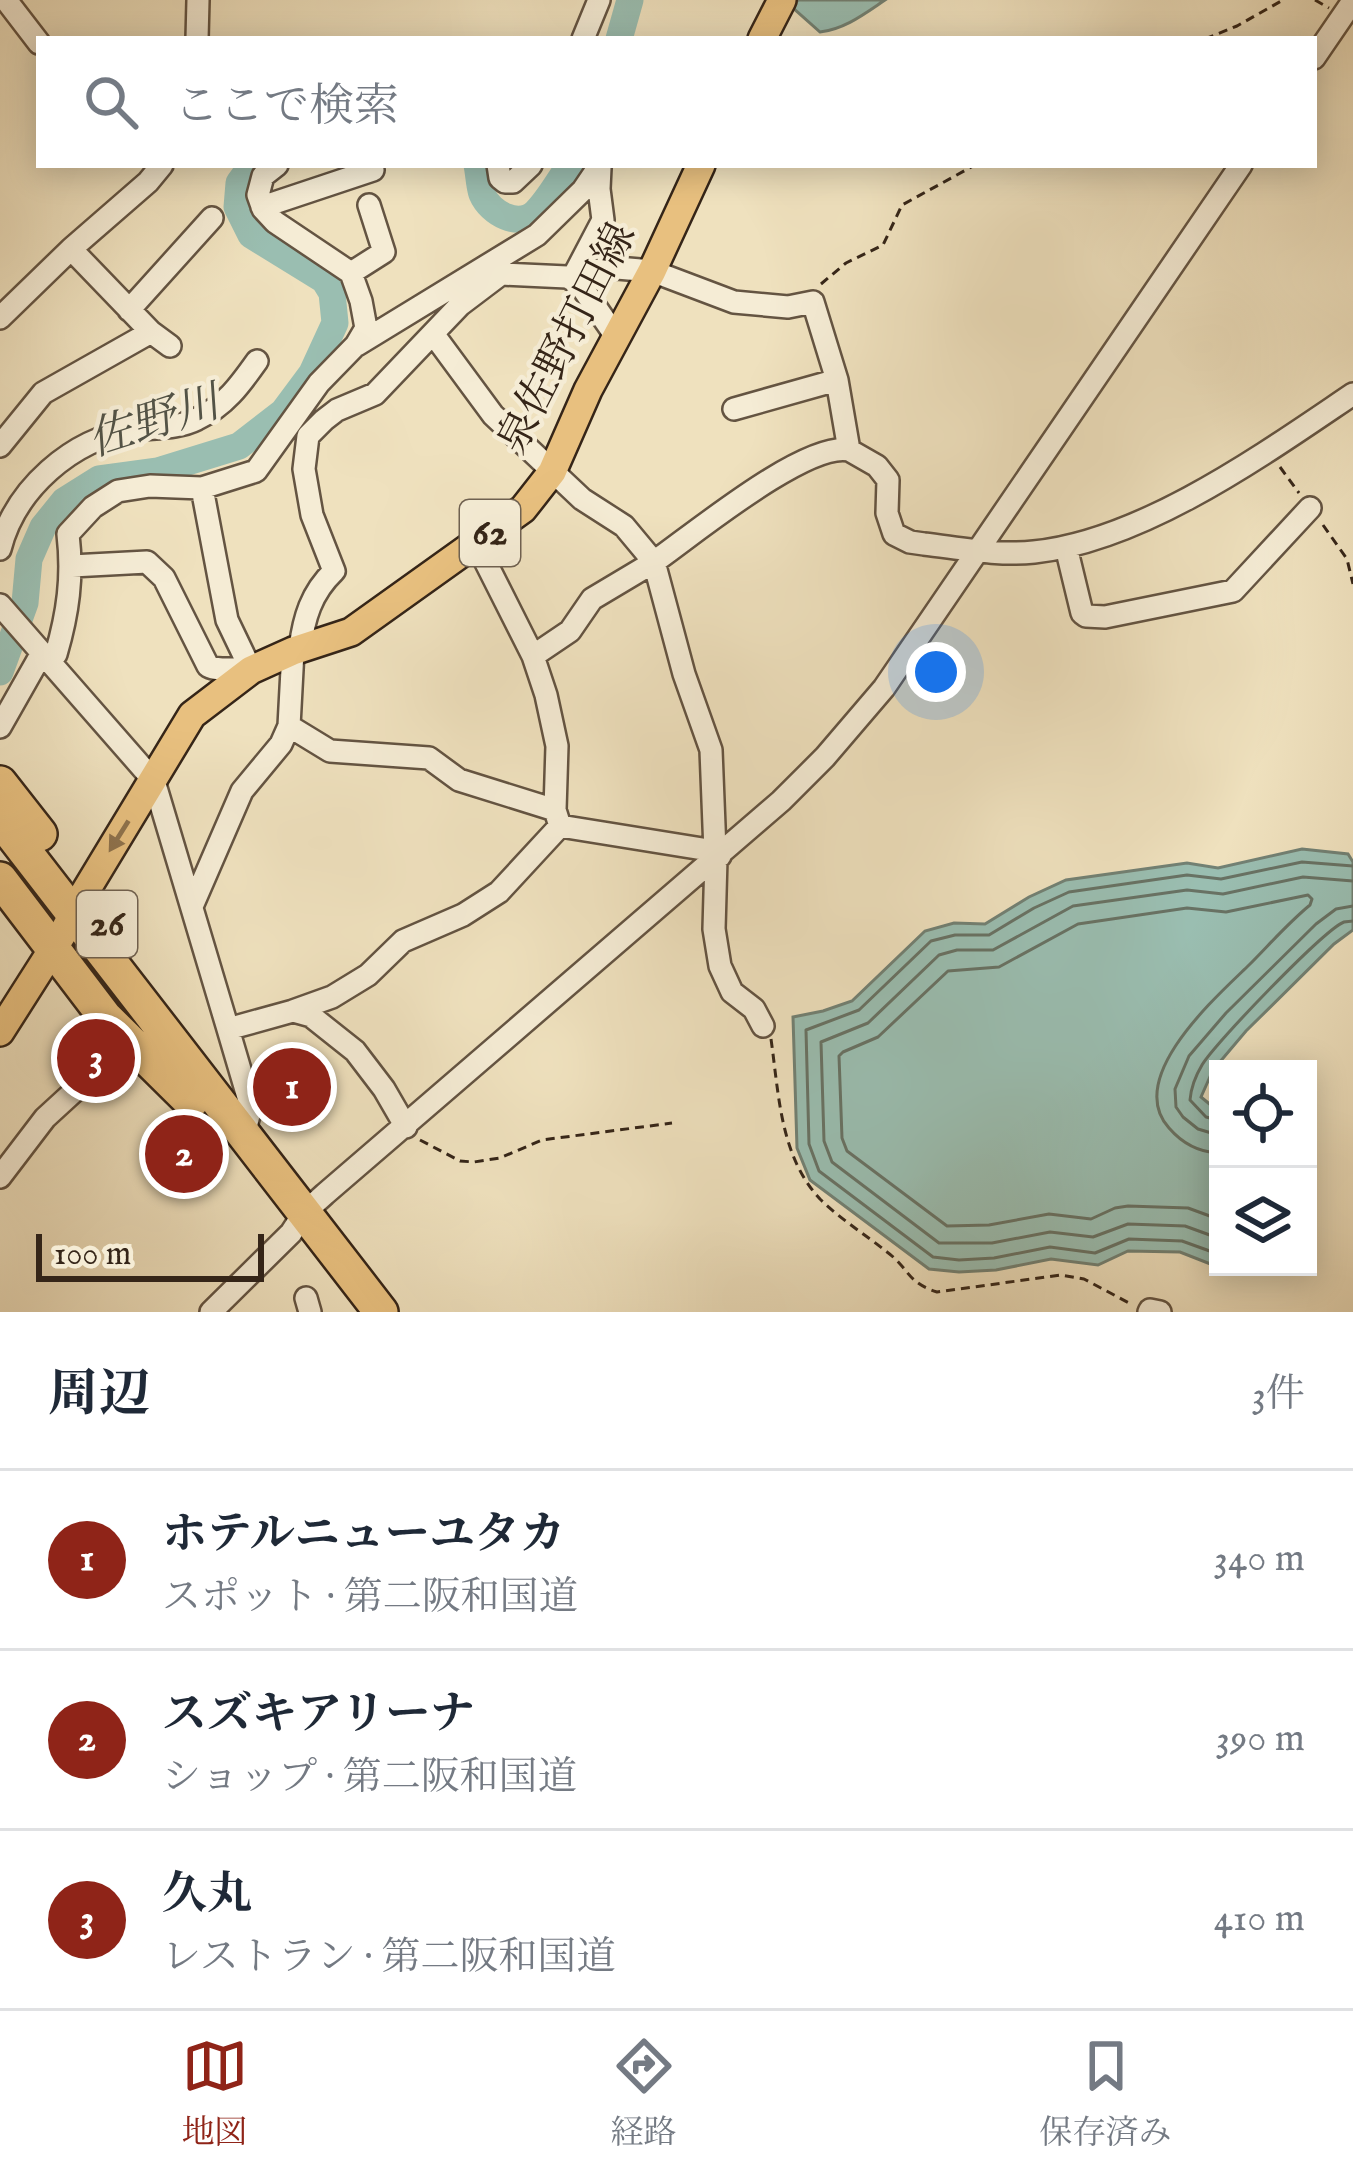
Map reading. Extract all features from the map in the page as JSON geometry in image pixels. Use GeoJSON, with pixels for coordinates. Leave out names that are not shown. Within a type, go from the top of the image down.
{"type":"FeatureCollection","features":[{"type":"Feature","properties":{"kind":"highway","name":"26"},"geometry":{"type":"LineString","coordinates":[[0,783],[69,922],[105,1017],[244,1135],[353,1312]]}},
{"type":"Feature","properties":{"kind":"highway","name":"26"},"geometry":{"type":"LineString","coordinates":[[4,839],[297,1223],[380,1312]]}},
{"type":"Feature","properties":{"kind":"highway","name":"26"},"geometry":{"type":"LineString","coordinates":[[0,879],[69,922],[142,978],[194,1089]]}},
{"type":"Feature","properties":{"kind":"main road"},"geometry":{"type":"LineString","coordinates":[[764,36],[782,0]]}},
{"type":"Feature","properties":{"kind":"main road","name":"泉佐野打田線"},"geometry":{"type":"LineString","coordinates":[[0,1032],[192,715],[250,670],[351,632],[523,509],[552,472],[700,168]]}},
{"type":"Feature","properties":{"kind":"street"},"geometry":{"type":"LineString","coordinates":[[6,0],[36,39]]}},
{"type":"Feature","properties":{"kind":"street"},"geometry":{"type":"LineString","coordinates":[[197,36],[198,0]]}},
{"type":"Feature","properties":{"kind":"street"},"geometry":{"type":"LineString","coordinates":[[584,36],[599,0]]}},
{"type":"Feature","properties":{"kind":"street"},"geometry":{"type":"LineString","coordinates":[[1317,54],[1353,1]]}},
{"type":"Feature","properties":{"kind":"street"},"geometry":{"type":"LineString","coordinates":[[256,471],[319,383],[366,328],[351,273],[275,222],[262,206],[258,195],[263,176],[273,168]]}},
{"type":"Feature","properties":{"kind":"street"},"geometry":{"type":"LineString","coordinates":[[498,168],[500,178],[513,182],[528,168]]}},
{"type":"Feature","properties":{"kind":"street"},"geometry":{"type":"LineString","coordinates":[[193,904],[242,791],[289,726],[303,624],[313,595],[334,571],[312,515],[304,466],[308,436],[337,410],[376,394],[460,305],[583,190],[598,168]]}},
{"type":"Feature","properties":{"kind":"street"},"geometry":{"type":"LineString","coordinates":[[574,276],[603,220],[600,168]]}},
{"type":"Feature","properties":{"kind":"street"},"geometry":{"type":"LineString","coordinates":[[224,1307],[297,1223],[781,802],[825,757],[884,688],[1238,168]]}},
{"type":"Feature","properties":{"kind":"street"},"geometry":{"type":"LineString","coordinates":[[262,206],[331,174],[373,170]]}},
{"type":"Feature","properties":{"kind":"street"},"geometry":{"type":"LineString","coordinates":[[0,318],[148,171]]}},
{"type":"Feature","properties":{"kind":"street"},"geometry":{"type":"LineString","coordinates":[[351,273],[384,252],[368,205]]}},
{"type":"Feature","properties":{"kind":"street"},"geometry":{"type":"LineString","coordinates":[[129,310],[212,218]]}},
{"type":"Feature","properties":{"kind":"street"},"geometry":{"type":"LineString","coordinates":[[71,249],[170,346]]}},
{"type":"Feature","properties":{"kind":"street"},"geometry":{"type":"LineString","coordinates":[[356,345],[499,267],[574,276],[617,268],[652,271],[734,302],[788,307],[813,302],[837,380],[849,450]]}},
{"type":"Feature","properties":{"kind":"street"},"geometry":{"type":"LineString","coordinates":[[574,276],[615,335]]}},
{"type":"Feature","properties":{"kind":"street"},"geometry":{"type":"LineString","coordinates":[[0,446],[44,392],[151,332]]}},
{"type":"Feature","properties":{"kind":"street"},"geometry":{"type":"LineString","coordinates":[[434,335],[493,415],[582,499],[624,526],[654,562],[683,674],[711,750],[717,856],[714,929],[720,966],[732,992],[754,1009],[763,1026]]}},
{"type":"Feature","properties":{"kind":"street"},"geometry":{"type":"LineString","coordinates":[[0,549],[21,503],[67,455],[128,431],[194,421],[234,393],[256,361]]}},
{"type":"Feature","properties":{"kind":"street"},"geometry":{"type":"LineString","coordinates":[[734,409],[837,380]]}},
{"type":"Feature","properties":{"kind":"street"},"geometry":{"type":"LineString","coordinates":[[533,656],[569,631],[592,599],[654,562],[793,464],[838,448],[877,466],[888,480],[887,513],[894,534],[910,542],[1029,553],[1106,535],[1185,500],[1353,394]]}},
{"type":"Feature","properties":{"kind":"street"},"geometry":{"type":"LineString","coordinates":[[42,652],[56,654],[63,630],[72,566],[68,534],[93,507],[118,491],[151,486],[202,488],[256,471],[304,466]]}},
{"type":"Feature","properties":{"kind":"street"},"geometry":{"type":"LineString","coordinates":[[202,488],[227,620],[250,670]]}},
{"type":"Feature","properties":{"kind":"street"},"geometry":{"type":"LineString","coordinates":[[1066,547],[1082,613],[1105,617],[1233,590],[1310,508]]}},
{"type":"Feature","properties":{"kind":"street"},"geometry":{"type":"LineString","coordinates":[[228,1030],[332,997],[368,975],[403,941],[463,915],[499,892],[553,831],[558,818],[557,746],[546,695],[533,656],[476,543]]}},
{"type":"Feature","properties":{"kind":"street"},"geometry":{"type":"LineString","coordinates":[[72,566],[147,562],[164,578],[208,666],[250,670]]}},
{"type":"Feature","properties":{"kind":"street"},"geometry":{"type":"LineString","coordinates":[[0,605],[154,781],[251,1107],[244,1135]]}},
{"type":"Feature","properties":{"kind":"street"},"geometry":{"type":"LineString","coordinates":[[0,728],[42,652]]}},
{"type":"Feature","properties":{"kind":"street"},"geometry":{"type":"LineString","coordinates":[[289,726],[330,752],[429,758],[459,780],[558,818],[717,856]]}},
{"type":"Feature","properties":{"kind":"street"},"geometry":{"type":"LineString","coordinates":[[293,1011],[311,1016],[355,1051],[384,1089],[404,1128]]}},
{"type":"Feature","properties":{"kind":"street"},"geometry":{"type":"LineString","coordinates":[[0,1177],[45,1118],[129,1041]]}},
{"type":"Feature","properties":{"kind":"path"},"geometry":{"type":"LineString","coordinates":[[1212,36],[1283,0]]}},
{"type":"Feature","properties":{"kind":"path"},"geometry":{"type":"LineString","coordinates":[[813,302],[830,275],[883,244],[902,205],[970,168]]}},
{"type":"Feature","properties":{"kind":"path"},"geometry":{"type":"LineString","coordinates":[[763,1026],[770,1034],[787,1143],[800,1174],[823,1202],[898,1260],[920,1286],[937,1292],[1061,1275],[1084,1280],[1153,1311]]}},
{"type":"Feature","properties":{"kind":"path"},"geometry":{"type":"LineString","coordinates":[[404,1128],[460,1161],[474,1162],[500,1158],[542,1140],[672,1123]]}},
{"type":"Feature","properties":{"kind":"water"},"geometry":{"type":"Polygon","coordinates":[[[798,0],[885,0],[846,24],[820,32],[792,7],[798,0]]]}},
{"type":"Feature","properties":{"kind":"water"},"geometry":{"type":"Polygon","coordinates":[[[1302,849],[1348,854],[1353,862],[1353,930],[1221,1060],[1209,1060],[1209,1079],[1201,1097],[1209,1104],[1209,1263],[1180,1252],[1128,1251],[1098,1265],[1051,1259],[996,1270],[929,1269],[810,1180],[797,1148],[793,1017],[852,1001],[925,931],[954,923],[985,924],[1066,880],[1187,863],[1218,868],[1302,849]]]}},
{"type":"Feature","properties":{"kind":"waterway","name":"佐野川"},"geometry":{"type":"LineString","coordinates":[[620,36],[630,0]]}},
{"type":"Feature","properties":{"kind":"waterway","name":"佐野川"},"geometry":{"type":"LineString","coordinates":[[0,672],[25,603],[29,559],[43,527],[64,501],[99,479],[158,471],[239,446],[283,412],[312,373],[335,323],[332,293],[324,280],[251,235],[237,207],[239,183],[250,168]]}},
{"type":"Feature","properties":{"kind":"waterway","name":"佐野川"},"geometry":{"type":"LineString","coordinates":[[477,168],[486,201],[498,213],[514,219],[529,217],[541,207],[568,168]]}},
{"type":"Feature","properties":{"kind":"place","name":"久丸"},"geometry":{"type":"Point","coordinates":[96,1058]}},
{"type":"Feature","properties":{"kind":"place","name":"ホテルニューユタカ"},"geometry":{"type":"Point","coordinates":[292,1087]}},
{"type":"Feature","properties":{"kind":"place","name":"スズキアリーナ"},"geometry":{"type":"Point","coordinates":[184,1154]}}]}
